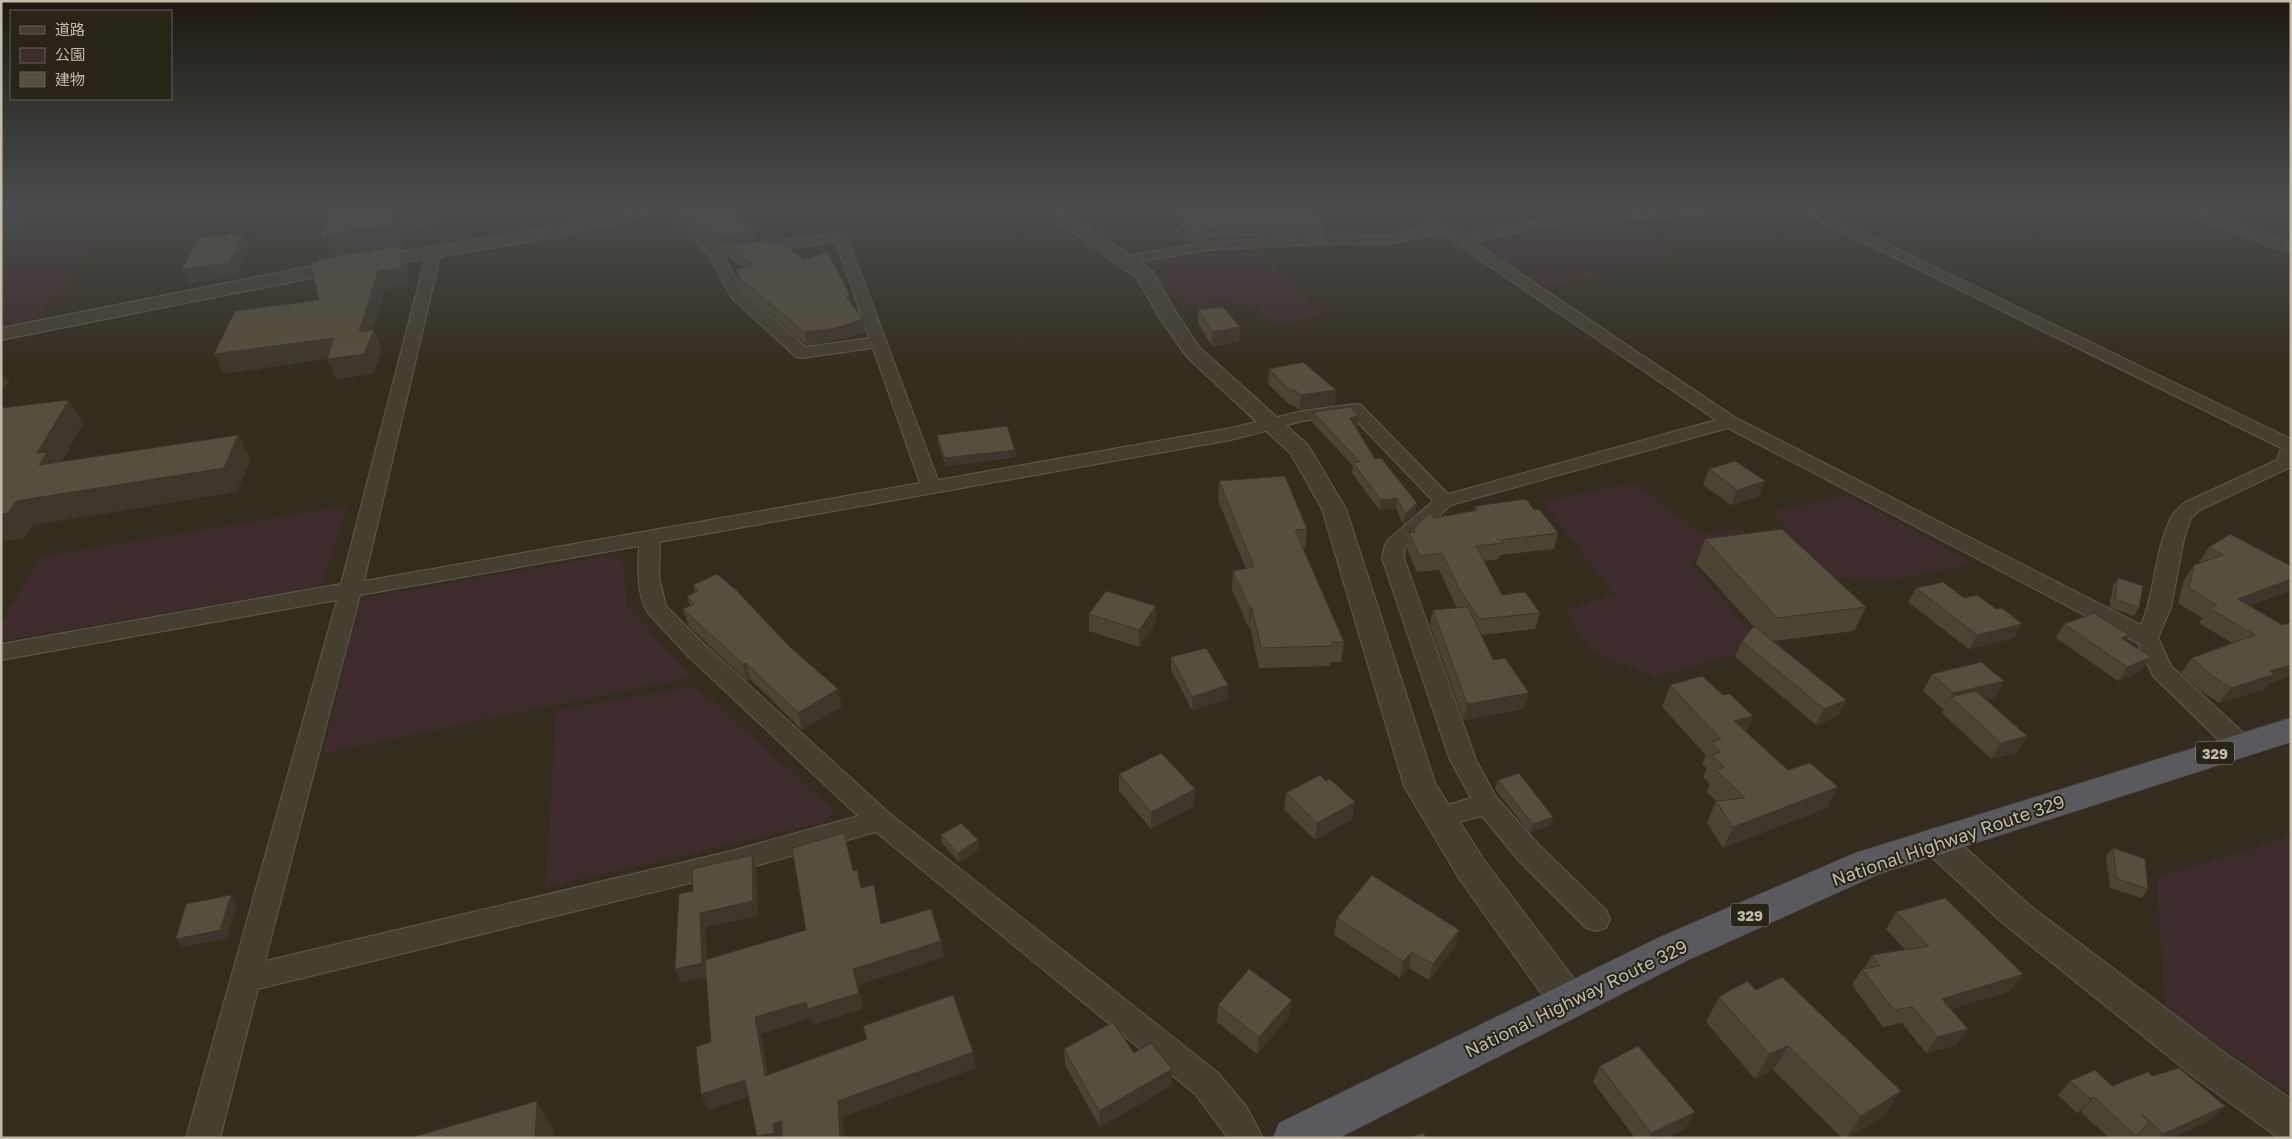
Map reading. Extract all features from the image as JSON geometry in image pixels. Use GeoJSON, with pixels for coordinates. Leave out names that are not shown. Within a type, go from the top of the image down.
{"type":"FeatureCollection","features":[{"type":"Feature","properties":{"kind":"highway","name":"National Highway Route 329"},"geometry":{"type":"LineString","coordinates":[[1294,1138],[1568,1000],[1674,949],[1861,866],[2291,730]]}},
{"type":"Feature","properties":{"kind":"street"},"geometry":{"type":"LineString","coordinates":[[1,334],[321,270],[383,260]]}},
{"type":"Feature","properties":{"kind":"street"},"geometry":{"type":"LineString","coordinates":[[204,1138],[350,589],[432,260]]}},
{"type":"Feature","properties":{"kind":"street"},"geometry":{"type":"LineString","coordinates":[[719,260],[736,295],[802,353],[878,342]]}},
{"type":"Feature","properties":{"kind":"street"},"geometry":{"type":"LineString","coordinates":[[850,260],[931,486]]}},
{"type":"Feature","properties":{"kind":"street"},"geometry":{"type":"LineString","coordinates":[[1126,260],[1145,275],[1169,317],[1193,352],[1269,424],[1300,450],[1334,509],[1420,786],[1472,870],[1568,1000]]}},
{"type":"Feature","properties":{"kind":"street"},"geometry":{"type":"LineString","coordinates":[[1489,260],[1730,422],[2147,638],[2161,670],[2240,745]]}},
{"type":"Feature","properties":{"kind":"street"},"geometry":{"type":"LineString","coordinates":[[1909,260],[2291,446],[2285,463],[2193,506],[2182,516],[2174,538],[2160,607],[2147,638]]}},
{"type":"Feature","properties":{"kind":"street"},"geometry":{"type":"LineString","coordinates":[[1,652],[1231,434],[1303,416],[1355,409],[1444,501]]}},
{"type":"Feature","properties":{"kind":"street"},"geometry":{"type":"LineString","coordinates":[[1596,919],[1529,854],[1487,804],[1463,760],[1393,558],[1395,544],[1444,501],[1730,422]]}},
{"type":"Feature","properties":{"kind":"street"},"geometry":{"type":"LineString","coordinates":[[650,538],[648,577],[656,608],[696,650],[800,744],[880,820],[1206,1083],[1247,1138]]}},
{"type":"Feature","properties":{"kind":"street"},"geometry":{"type":"LineString","coordinates":[[1439,816],[1487,804]]}},
{"type":"Feature","properties":{"kind":"street"},"geometry":{"type":"LineString","coordinates":[[246,979],[731,862],[880,820]]}},
{"type":"Feature","properties":{"kind":"street"},"geometry":{"type":"LineString","coordinates":[[1936,841],[2018,915],[2064,952],[2207,1063],[2291,1123]]}},
{"type":"Feature","properties":{"kind":"green space"},"geometry":{"type":"Polygon","coordinates":[[[1,260],[85,260],[36,323],[1,330],[1,260]]]}},
{"type":"Feature","properties":{"kind":"green space"},"geometry":{"type":"Polygon","coordinates":[[[1160,260],[1267,260],[1292,283],[1322,316],[1276,326],[1254,307],[1227,301],[1182,305],[1163,273],[1147,262],[1160,260]]]}},
{"type":"Feature","properties":{"kind":"green space"},"geometry":{"type":"Polygon","coordinates":[[[1500,260],[1662,260],[1543,287],[1500,260]]]}},
{"type":"Feature","properties":{"kind":"green space"},"geometry":{"type":"Polygon","coordinates":[[[1634,483],[1702,535],[1741,528],[1757,545],[1689,561],[1764,646],[1656,677],[1590,651],[1566,610],[1614,594],[1543,502],[1634,483]]]}},
{"type":"Feature","properties":{"kind":"green space"},"geometry":{"type":"Polygon","coordinates":[[[1847,495],[1975,564],[1882,581],[1808,575],[1774,545],[1787,526],[1770,512],[1847,495]]]}},
{"type":"Feature","properties":{"kind":"green space"},"geometry":{"type":"Polygon","coordinates":[[[348,506],[321,587],[1,641],[1,623],[41,557],[348,506]]]}},
{"type":"Feature","properties":{"kind":"green space"},"geometry":{"type":"Polygon","coordinates":[[[612,555],[623,560],[628,607],[691,677],[323,753],[358,606],[369,597],[612,555]]]}},
{"type":"Feature","properties":{"kind":"green space"},"geometry":{"type":"Polygon","coordinates":[[[695,686],[834,810],[825,822],[545,888],[556,711],[695,686]]]}},
{"type":"Feature","properties":{"kind":"green space"},"geometry":{"type":"Polygon","coordinates":[[[2291,836],[2291,1095],[2165,1010],[2156,878],[2291,836]]]}},
{"type":"Feature","properties":{"kind":"building"},"geometry":{"type":"Polygon","coordinates":[[[187,260],[231,260],[230,263],[182,269],[187,260]]]}},
{"type":"Feature","properties":{"kind":"building"},"geometry":{"type":"Polygon","coordinates":[[[319,260],[401,260],[402,267],[378,271],[359,332],[374,330],[364,354],[327,359],[334,338],[214,354],[235,311],[319,300],[310,263],[318,262],[319,260]]]}},
{"type":"Feature","properties":{"kind":"building"},"geometry":{"type":"Polygon","coordinates":[[[746,260],[832,260],[850,296],[846,297],[863,319],[836,328],[804,332],[742,280],[736,269],[753,265],[746,260]]]}},
{"type":"Feature","properties":{"kind":"building"},"geometry":{"type":"Polygon","coordinates":[[[1223,307],[1240,327],[1212,332],[1198,310],[1223,307]]]}},
{"type":"Feature","properties":{"kind":"building"},"geometry":{"type":"Polygon","coordinates":[[[1303,362],[1336,390],[1301,395],[1295,390],[1291,391],[1269,369],[1303,362]]]}},
{"type":"Feature","properties":{"kind":"building"},"geometry":{"type":"Polygon","coordinates":[[[69,400],[37,453],[47,452],[39,465],[238,435],[224,468],[16,501],[8,513],[1,514],[1,408],[69,400]]]}},
{"type":"Feature","properties":{"kind":"building"},"geometry":{"type":"Polygon","coordinates":[[[1350,407],[1359,415],[1350,418],[1375,459],[1381,458],[1417,503],[1405,514],[1397,498],[1381,500],[1353,463],[1360,462],[1313,412],[1350,407]]]}},
{"type":"Feature","properties":{"kind":"building"},"geometry":{"type":"Polygon","coordinates":[[[1007,426],[1015,450],[945,458],[937,435],[1007,426]]]}},
{"type":"Feature","properties":{"kind":"building"},"geometry":{"type":"Polygon","coordinates":[[[1735,461],[1765,481],[1737,490],[1709,469],[1735,461]]]}},
{"type":"Feature","properties":{"kind":"building"},"geometry":{"type":"Polygon","coordinates":[[[1285,476],[1307,529],[1295,530],[1344,642],[1332,642],[1332,646],[1261,648],[1252,608],[1250,608],[1233,571],[1254,567],[1219,481],[1285,476]]]}},
{"type":"Feature","properties":{"kind":"building"},"geometry":{"type":"Polygon","coordinates":[[[1526,499],[1534,510],[1539,509],[1558,533],[1501,540],[1503,543],[1476,546],[1502,595],[1525,592],[1540,613],[1479,619],[1460,590],[1442,553],[1420,556],[1409,533],[1415,532],[1414,528],[1430,513],[1434,518],[1478,510],[1475,506],[1526,499]]]}},
{"type":"Feature","properties":{"kind":"building"},"geometry":{"type":"Polygon","coordinates":[[[1782,529],[1866,607],[1777,618],[1705,539],[1782,529]]]}},
{"type":"Feature","properties":{"kind":"building"},"geometry":{"type":"Polygon","coordinates":[[[2230,534],[2291,566],[2291,579],[2238,599],[2282,625],[2291,622],[2291,665],[2270,671],[2275,674],[2231,688],[2212,676],[2192,658],[2255,635],[2209,608],[2217,605],[2189,588],[2194,565],[2223,555],[2209,547],[2230,534]]]}},
{"type":"Feature","properties":{"kind":"building"},"geometry":{"type":"Polygon","coordinates":[[[717,574],[736,590],[790,647],[838,689],[798,713],[746,663],[743,664],[683,609],[694,604],[687,596],[698,591],[693,585],[717,574]]]}},
{"type":"Feature","properties":{"kind":"building"},"geometry":{"type":"Polygon","coordinates":[[[2118,578],[2143,586],[2139,608],[2115,599],[2118,578]]]}},
{"type":"Feature","properties":{"kind":"building"},"geometry":{"type":"Polygon","coordinates":[[[1943,582],[1964,598],[1977,595],[1996,609],[2002,608],[2022,624],[1977,635],[1916,588],[1943,582]]]}},
{"type":"Feature","properties":{"kind":"building"},"geometry":{"type":"Polygon","coordinates":[[[1106,591],[1156,606],[1139,630],[1089,614],[1106,591]]]}},
{"type":"Feature","properties":{"kind":"building"},"geometry":{"type":"Polygon","coordinates":[[[1468,607],[1493,660],[1505,658],[1529,693],[1467,704],[1433,610],[1468,607]]]}},
{"type":"Feature","properties":{"kind":"building"},"geometry":{"type":"Polygon","coordinates":[[[2094,613],[2129,635],[2121,638],[2151,657],[2127,667],[2064,624],[2094,613]]]}},
{"type":"Feature","properties":{"kind":"building"},"geometry":{"type":"Polygon","coordinates":[[[1754,626],[1846,700],[1824,709],[1742,641],[1754,626]]]}},
{"type":"Feature","properties":{"kind":"building"},"geometry":{"type":"Polygon","coordinates":[[[1206,648],[1228,685],[1192,697],[1171,657],[1206,648]]]}},
{"type":"Feature","properties":{"kind":"building"},"geometry":{"type":"Polygon","coordinates":[[[1981,662],[2004,681],[1953,693],[1932,674],[1981,662]]]}},
{"type":"Feature","properties":{"kind":"building"},"geometry":{"type":"Polygon","coordinates":[[[1702,676],[1723,695],[1730,694],[1753,716],[1734,721],[1788,770],[1810,763],[1838,787],[1733,827],[1716,801],[1745,798],[1716,770],[1724,767],[1712,755],[1720,752],[1711,742],[1721,739],[1670,685],[1702,676]]]}},
{"type":"Feature","properties":{"kind":"building"},"geometry":{"type":"Polygon","coordinates":[[[1976,691],[2027,736],[2001,743],[1951,697],[1976,691]]]}},
{"type":"Feature","properties":{"kind":"building"},"geometry":{"type":"Polygon","coordinates":[[[1161,753],[1195,789],[1151,812],[1119,774],[1161,753]]]}},
{"type":"Feature","properties":{"kind":"building"},"geometry":{"type":"Polygon","coordinates":[[[1519,773],[1553,817],[1533,824],[1498,780],[1519,773]]]}},
{"type":"Feature","properties":{"kind":"building"},"geometry":{"type":"Polygon","coordinates":[[[1320,775],[1326,781],[1330,779],[1355,802],[1317,823],[1286,793],[1320,775]]]}},
{"type":"Feature","properties":{"kind":"building"},"geometry":{"type":"Polygon","coordinates":[[[961,823],[978,840],[958,853],[941,835],[961,823]]]}},
{"type":"Feature","properties":{"kind":"building"},"geometry":{"type":"Polygon","coordinates":[[[844,833],[853,871],[857,870],[861,888],[874,885],[881,924],[931,909],[941,941],[853,969],[859,993],[808,1009],[806,1002],[755,1017],[765,1076],[867,1039],[863,1026],[953,995],[973,1052],[838,1101],[840,1138],[782,1138],[782,1121],[773,1124],[774,1133],[757,1136],[745,1080],[701,1094],[696,1047],[711,1042],[705,960],[806,930],[792,848],[844,833]]]}},
{"type":"Feature","properties":{"kind":"building"},"geometry":{"type":"Polygon","coordinates":[[[2113,848],[2145,859],[2148,889],[2117,879],[2113,848]]]}},
{"type":"Feature","properties":{"kind":"building"},"geometry":{"type":"Polygon","coordinates":[[[752,855],[753,901],[700,913],[702,963],[675,969],[679,894],[693,891],[692,869],[752,855]]]}},
{"type":"Feature","properties":{"kind":"building"},"geometry":{"type":"Polygon","coordinates":[[[1372,875],[1459,930],[1433,964],[1412,952],[1403,961],[1337,918],[1372,875]]]}},
{"type":"Feature","properties":{"kind":"building"},"geometry":{"type":"Polygon","coordinates":[[[231,895],[220,930],[176,939],[186,904],[231,895]]]}},
{"type":"Feature","properties":{"kind":"building"},"geometry":{"type":"Polygon","coordinates":[[[1945,898],[2023,974],[1942,999],[1968,1029],[1938,1037],[1913,1007],[1894,1010],[1862,969],[1880,966],[1872,955],[1929,946],[1896,912],[1945,898]]]}},
{"type":"Feature","properties":{"kind":"building"},"geometry":{"type":"Polygon","coordinates":[[[1249,969],[1292,1000],[1259,1037],[1218,1005],[1249,969]]]}},
{"type":"Feature","properties":{"kind":"building"},"geometry":{"type":"Polygon","coordinates":[[[1782,977],[1901,1091],[1861,1116],[1788,1046],[1769,1054],[1719,997],[1747,981],[1756,990],[1782,977]]]}},
{"type":"Feature","properties":{"kind":"building"},"geometry":{"type":"Polygon","coordinates":[[[1113,1022],[1134,1053],[1151,1043],[1172,1069],[1099,1111],[1064,1049],[1113,1022]]]}},
{"type":"Feature","properties":{"kind":"building"},"geometry":{"type":"Polygon","coordinates":[[[1638,1046],[1695,1112],[1651,1133],[1600,1066],[1638,1046]]]}},
{"type":"Feature","properties":{"kind":"building"},"geometry":{"type":"Polygon","coordinates":[[[2179,1068],[2225,1106],[2163,1134],[2141,1113],[2149,1123],[2136,1136],[2094,1097],[2091,1099],[2070,1081],[2095,1070],[2112,1086],[2148,1072],[2152,1076],[2179,1068]]]}},
{"type":"Feature","properties":{"kind":"building"},"geometry":{"type":"Polygon","coordinates":[[[537,1101],[535,1138],[410,1138],[537,1101]]]}},
{"type":"Feature","properties":{"kind":"building"},"geometry":{"type":"Polygon","coordinates":[[[1424,1133],[1426,1138],[1406,1138],[1424,1133]]]}}]}
